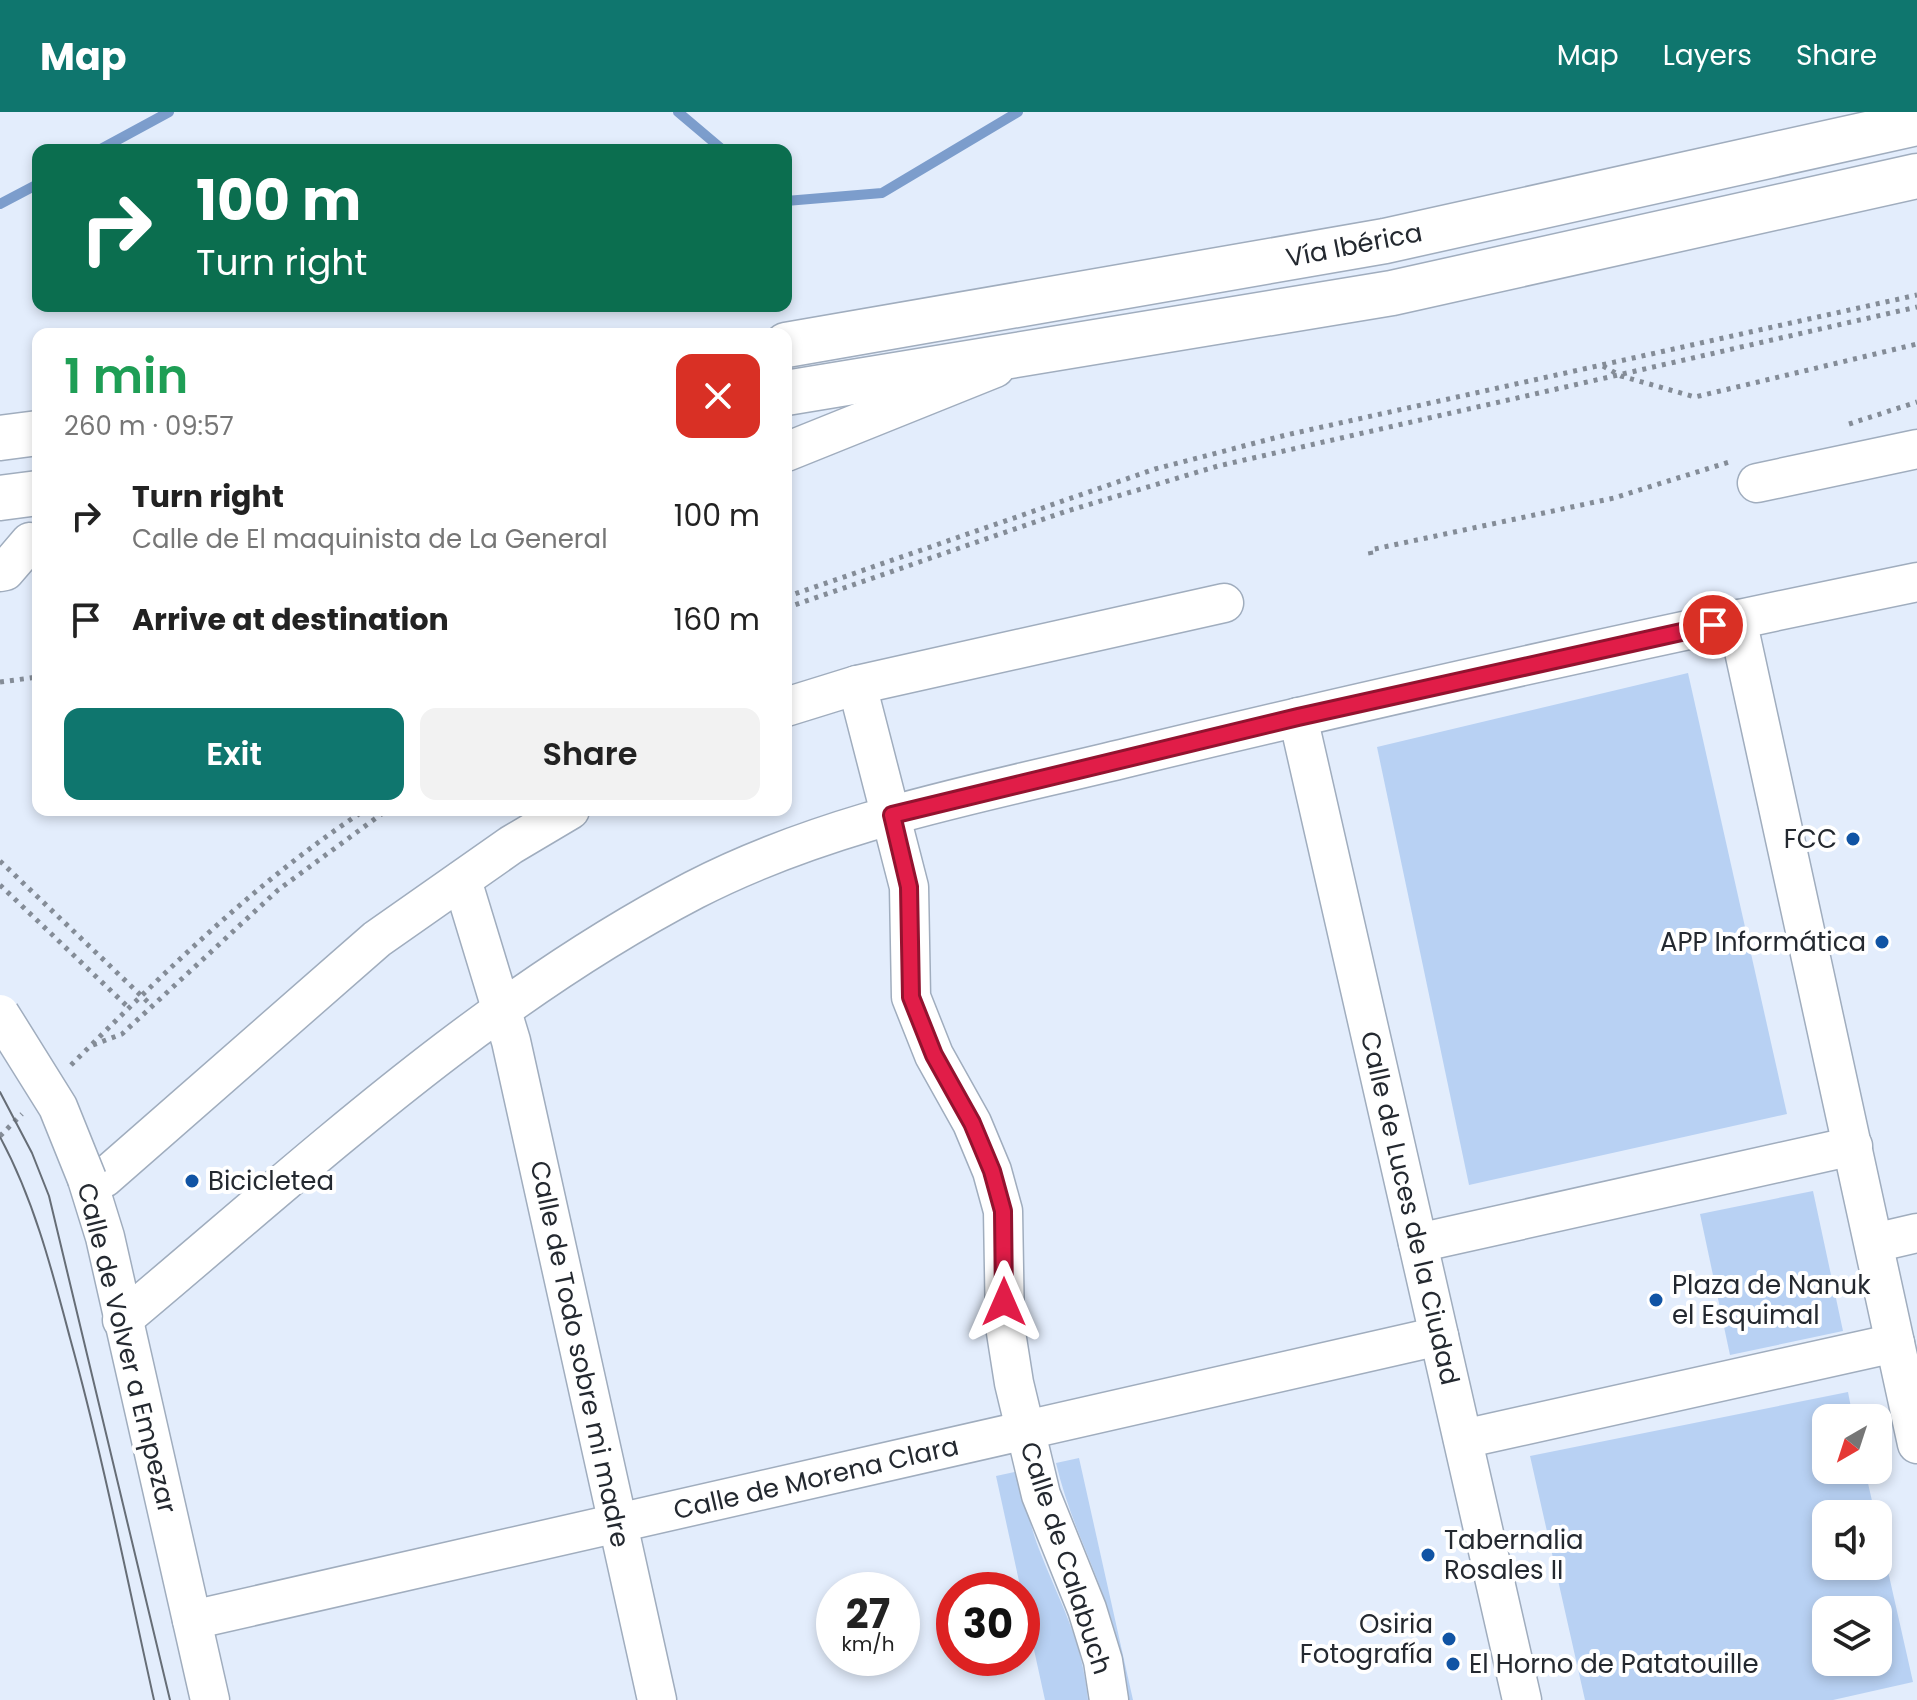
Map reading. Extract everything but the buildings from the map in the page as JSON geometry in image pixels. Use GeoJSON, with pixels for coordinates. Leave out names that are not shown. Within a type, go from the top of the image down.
{"type":"FeatureCollection","features":[{"type":"Feature","properties":{"kind":"highway","name":"Vía Ibérica"},"geometry":{"type":"LineString","coordinates":[[792,344],[1385,241],[1917,123]]}},
{"type":"Feature","properties":{"kind":"highway","name":"Vía Ibérica"},"geometry":{"type":"LineString","coordinates":[[792,392],[1392,293],[1917,176]]}},
{"type":"Feature","properties":{"kind":"highway"},"geometry":{"type":"LineString","coordinates":[[0,438],[32,434]]}},
{"type":"Feature","properties":{"kind":"highway"},"geometry":{"type":"LineString","coordinates":[[0,498],[32,494]]}},
{"type":"Feature","properties":{"kind":"street"},"geometry":{"type":"LineString","coordinates":[[792,450],[1031,353]]}},
{"type":"Feature","properties":{"kind":"street"},"geometry":{"type":"LineString","coordinates":[[1746,472],[1917,449]]}},
{"type":"Feature","properties":{"kind":"street"},"geometry":{"type":"LineString","coordinates":[[0,572],[5,571],[23,542]]}},
{"type":"Feature","properties":{"kind":"street"},"geometry":{"type":"LineString","coordinates":[[122,1320],[441,1054],[504,1009],[634,923],[696,889],[810,839],[892,815],[1298,717],[1917,582]]}},
{"type":"Feature","properties":{"kind":"street"},"geometry":{"type":"LineString","coordinates":[[792,705],[857,685],[1224,603]]}},
{"type":"Feature","properties":{"kind":"street"},"geometry":{"type":"LineString","coordinates":[[1737,619],[1917,1444]]}},
{"type":"Feature","properties":{"kind":"street","name":"Calle de Calabuch"},"geometry":{"type":"LineString","coordinates":[[857,685],[909,887],[911,997],[934,1055],[977,1135],[1003,1211],[1005,1326],[1025,1430],[1041,1495],[1087,1609],[1103,1661],[1109,1700]]}},
{"type":"Feature","properties":{"kind":"street","name":"Calle de Luces de la Ciudad"},"geometry":{"type":"LineString","coordinates":[[1298,717],[1522,1700]]}},
{"type":"Feature","properties":{"kind":"street"},"geometry":{"type":"LineString","coordinates":[[96,1179],[377,939],[561,816]]}},
{"type":"Feature","properties":{"kind":"street","name":"Calle de Todo sobre mi madre"},"geometry":{"type":"LineString","coordinates":[[462,880],[504,1009],[657,1700]]}},
{"type":"Feature","properties":{"kind":"street","name":"Calle de Volver a Empezar"},"geometry":{"type":"LineString","coordinates":[[0,1014],[58,1107],[96,1179],[122,1320],[210,1700]]}},
{"type":"Feature","properties":{"kind":"street"},"geometry":{"type":"LineString","coordinates":[[1418,1243],[1853,1146]]}},
{"type":"Feature","properties":{"kind":"street"},"geometry":{"type":"LineString","coordinates":[[1874,1243],[1917,1233]]}},
{"type":"Feature","properties":{"kind":"street","name":"Calle de Morena Clara"},"geometry":{"type":"LineString","coordinates":[[192,1620],[1439,1336]]}},
{"type":"Feature","properties":{"kind":"street"},"geometry":{"type":"LineString","coordinates":[[1463,1439],[1895,1343]]}},
{"type":"Feature","properties":{"kind":"path"},"geometry":{"type":"LineString","coordinates":[[792,595],[977,528],[1155,469],[1286,435],[1917,295]]}},
{"type":"Feature","properties":{"kind":"path"},"geometry":{"type":"LineString","coordinates":[[792,606],[1064,512],[1218,466],[1917,307]]}},
{"type":"Feature","properties":{"kind":"path"},"geometry":{"type":"LineString","coordinates":[[1603,366],[1621,376],[1695,397],[1917,344]]}},
{"type":"Feature","properties":{"kind":"path"},"geometry":{"type":"LineString","coordinates":[[1841,426],[1917,402]]}},
{"type":"Feature","properties":{"kind":"path"},"geometry":{"type":"LineString","coordinates":[[1371,555],[1370,550],[1746,472]]}},
{"type":"Feature","properties":{"kind":"path"},"geometry":{"type":"LineString","coordinates":[[0,682],[32,678]]}},
{"type":"Feature","properties":{"kind":"path"},"geometry":{"type":"LineString","coordinates":[[357,816],[281,870],[91,1046],[122,1034],[278,890],[379,816]]}},
{"type":"Feature","properties":{"kind":"path"},"geometry":{"type":"LineString","coordinates":[[0,861],[152,1006]]}},
{"type":"Feature","properties":{"kind":"path"},"geometry":{"type":"LineString","coordinates":[[0,885],[129,1008]]}},
{"type":"Feature","properties":{"kind":"shaded area"},"geometry":{"type":"Polygon","coordinates":[[[1688,673],[1787,1114],[1469,1185],[1377,747],[1688,673]]]}},
{"type":"Feature","properties":{"kind":"shaded area"},"geometry":{"type":"Polygon","coordinates":[[[1813,1191],[1843,1331],[1730,1355],[1700,1214],[1813,1191]]]}},
{"type":"Feature","properties":{"kind":"shaded area"},"geometry":{"type":"Polygon","coordinates":[[[1848,1392],[1850,1404],[1812,1404],[1812,1484],[1868,1484],[1872,1500],[1812,1500],[1812,1580],[1890,1580],[1913,1682],[1833,1700],[1585,1700],[1530,1456],[1848,1392]]]}},
{"type":"Feature","properties":{"kind":"shaded area"},"geometry":{"type":"Polygon","coordinates":[[[1079,1458],[1133,1700],[1126,1700],[1113,1626],[1056,1463],[1079,1458]]]}},
{"type":"Feature","properties":{"kind":"shaded area"},"geometry":{"type":"Polygon","coordinates":[[[1019,1471],[1036,1540],[1081,1658],[1088,1700],[1045,1700],[1040,1676],[1040,1572],[1017,1572],[996,1476],[1019,1471]]]}},
{"type":"Feature","properties":{"kind":"waterway"},"geometry":{"type":"LineString","coordinates":[[110,144],[169,112]]}},
{"type":"Feature","properties":{"kind":"waterway"},"geometry":{"type":"LineString","coordinates":[[678,112],[716,144]]}},
{"type":"Feature","properties":{"kind":"waterway"},"geometry":{"type":"LineString","coordinates":[[792,200],[882,193],[1018,112]]}},
{"type":"Feature","properties":{"kind":"waterway"},"geometry":{"type":"LineString","coordinates":[[0,204],[32,187]]}},
{"type":"Feature","properties":{"kind":"tram line"},"geometry":{"type":"LineString","coordinates":[[0,1092],[32,1153],[49,1196],[170,1700]]}},
{"type":"Feature","properties":{"kind":"tram line"},"geometry":{"type":"LineString","coordinates":[[0,1137],[23,1185],[56,1287],[104,1473],[154,1700]]}},
{"type":"Feature","properties":{"kind":"place","name":"FCC"},"geometry":{"type":"Point","coordinates":[1853,839]}},
{"type":"Feature","properties":{"kind":"place","name":"APP Informática"},"geometry":{"type":"Point","coordinates":[1882,942]}},
{"type":"Feature","properties":{"kind":"place","name":"Bicicletea"},"geometry":{"type":"Point","coordinates":[192,1181]}},
{"type":"Feature","properties":{"kind":"place","name":"Plaza de Nanuk el Esquimal"},"geometry":{"type":"Point","coordinates":[1656,1300]}},
{"type":"Feature","properties":{"kind":"place","name":"Tabernalia Rosales II"},"geometry":{"type":"Point","coordinates":[1428,1555]}},
{"type":"Feature","properties":{"kind":"place","name":"Osiria Fotografía"},"geometry":{"type":"Point","coordinates":[1449,1639]}},
{"type":"Feature","properties":{"kind":"place","name":"El Horno de Patatouille"},"geometry":{"type":"Point","coordinates":[1453,1664]}},
{"type":"Feature","properties":{"kind":"route"},"geometry":{"type":"LineString","coordinates":[[1004,1302],[1003,1211],[992,1171],[972,1123],[934,1055],[911,997],[908,965],[909,887],[892,815],[1298,717],[1713,625]]}}]}
